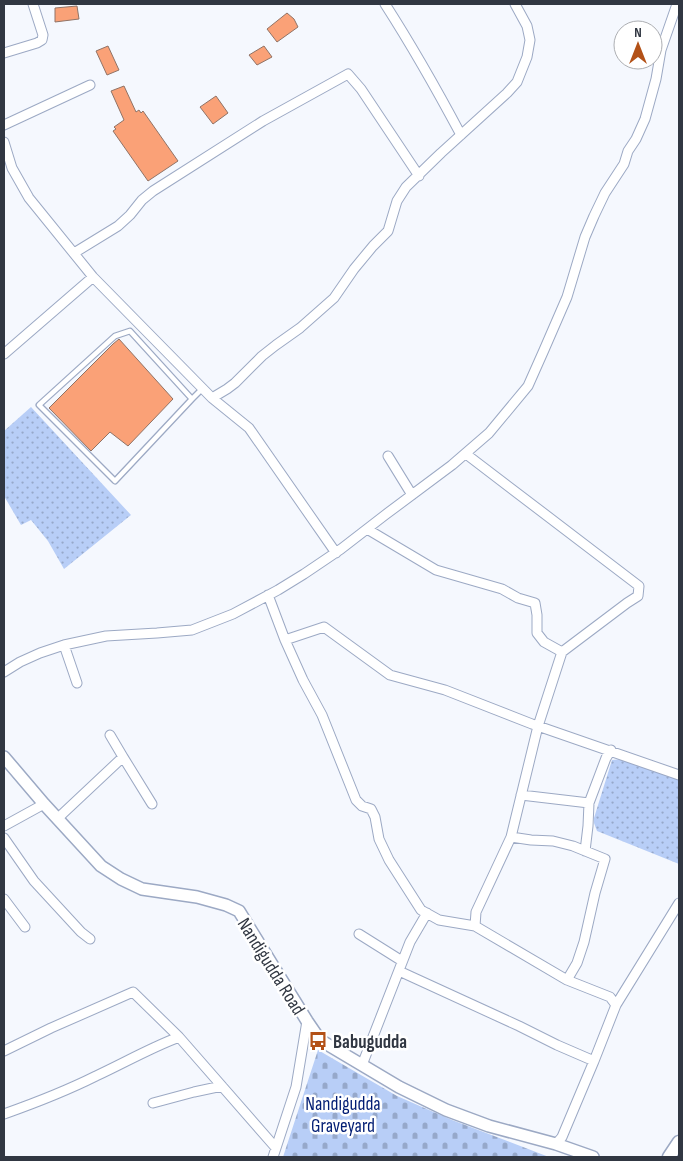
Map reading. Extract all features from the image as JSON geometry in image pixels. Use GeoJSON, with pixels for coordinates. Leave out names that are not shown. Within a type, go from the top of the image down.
{"type":"FeatureCollection","features":[{"type":"Feature","properties":{"kind":"main road"},"geometry":{"type":"LineString","coordinates":[[669,1157],[679,1142]]}},
{"type":"Feature","properties":{"kind":"street"},"geometry":{"type":"LineString","coordinates":[[4,54],[42,40],[42,29],[33,4]]}},
{"type":"Feature","properties":{"kind":"street"},"geometry":{"type":"LineString","coordinates":[[385,4],[432,81],[460,135]]}},
{"type":"Feature","properties":{"kind":"street"},"geometry":{"type":"LineString","coordinates":[[212,398],[236,383],[262,356],[300,328],[334,298],[361,260],[388,231],[397,201],[406,187],[517,82],[525,65],[529,47],[529,33],[516,4]]}},
{"type":"Feature","properties":{"kind":"street"},"geometry":{"type":"LineString","coordinates":[[4,672],[40,653],[64,645],[106,636],[192,630],[233,614],[304,574],[336,552],[452,465],[493,429],[530,382],[567,297],[585,237],[604,193],[624,164],[628,151],[645,119],[656,79],[661,50],[677,4]]}},
{"type":"Feature","properties":{"kind":"street"},"geometry":{"type":"LineString","coordinates":[[74,253],[118,226],[153,191],[263,121],[348,74],[361,89],[419,176]]}},
{"type":"Feature","properties":{"kind":"street"},"geometry":{"type":"LineString","coordinates":[[4,124],[90,85]]}},
{"type":"Feature","properties":{"kind":"street"},"geometry":{"type":"LineString","coordinates":[[4,142],[12,168],[29,198],[93,277],[212,398],[248,428],[336,552]]}},
{"type":"Feature","properties":{"kind":"street"},"geometry":{"type":"LineString","coordinates":[[4,354],[93,277]]}},
{"type":"Feature","properties":{"kind":"street"},"geometry":{"type":"LineString","coordinates":[[466,454],[639,586],[638,596],[562,652],[538,726],[511,837],[476,912],[475,926]]}},
{"type":"Feature","properties":{"kind":"street"},"geometry":{"type":"LineString","coordinates":[[388,456],[412,495]]}},
{"type":"Feature","properties":{"kind":"street"},"geometry":{"type":"LineString","coordinates":[[367,529],[436,570],[502,589],[518,598],[535,604],[537,633],[544,642],[562,652]]}},
{"type":"Feature","properties":{"kind":"street"},"geometry":{"type":"LineString","coordinates":[[268,595],[284,640],[322,715],[356,800],[362,806],[370,809],[374,817],[379,839],[389,860],[422,910],[439,920],[475,926],[567,980],[610,997],[616,1005]]}},
{"type":"Feature","properties":{"kind":"street"},"geometry":{"type":"LineString","coordinates":[[284,640],[324,626],[390,675],[445,690],[538,726],[679,775]]}},
{"type":"Feature","properties":{"kind":"street"},"geometry":{"type":"LineString","coordinates":[[64,645],[77,683]]}},
{"type":"Feature","properties":{"kind":"street"},"geometry":{"type":"LineString","coordinates":[[110,735],[152,804]]}},
{"type":"Feature","properties":{"kind":"street"},"geometry":{"type":"LineString","coordinates":[[585,851],[589,803],[606,758],[611,750]]}},
{"type":"Feature","properties":{"kind":"street","name":"Nandigudda Road"},"geometry":{"type":"LineString","coordinates":[[4,757],[57,819],[101,866],[121,879],[142,889],[197,897],[239,911],[320,1040],[399,1087],[446,1110],[489,1126],[556,1144],[593,1157]]}},
{"type":"Feature","properties":{"kind":"street"},"geometry":{"type":"LineString","coordinates":[[57,819],[123,757]]}},
{"type":"Feature","properties":{"kind":"street"},"geometry":{"type":"LineString","coordinates":[[521,794],[589,803]]}},
{"type":"Feature","properties":{"kind":"street"},"geometry":{"type":"LineString","coordinates":[[4,826],[44,804]]}},
{"type":"Feature","properties":{"kind":"street"},"geometry":{"type":"LineString","coordinates":[[511,837],[553,841],[573,846],[605,860],[594,893],[584,942],[577,963],[567,980]]}},
{"type":"Feature","properties":{"kind":"street"},"geometry":{"type":"LineString","coordinates":[[4,838],[34,880],[81,932],[90,939]]}},
{"type":"Feature","properties":{"kind":"street"},"geometry":{"type":"LineString","coordinates":[[4,899],[24,927]]}},
{"type":"Feature","properties":{"kind":"street"},"geometry":{"type":"LineString","coordinates":[[556,1144],[562,1137],[616,1005],[679,902]]}},
{"type":"Feature","properties":{"kind":"street"},"geometry":{"type":"LineString","coordinates":[[362,1065],[410,942],[427,913]]}},
{"type":"Feature","properties":{"kind":"street"},"geometry":{"type":"LineString","coordinates":[[359,934],[402,961]]}},
{"type":"Feature","properties":{"kind":"street"},"geometry":{"type":"LineString","coordinates":[[399,971],[594,1061]]}},
{"type":"Feature","properties":{"kind":"street"},"geometry":{"type":"LineString","coordinates":[[4,1051],[133,992],[179,1037],[276,1148]]}},
{"type":"Feature","properties":{"kind":"street"},"geometry":{"type":"LineString","coordinates":[[272,1157],[296,1087],[307,1021]]}},
{"type":"Feature","properties":{"kind":"street"},"geometry":{"type":"LineString","coordinates":[[4,1114],[40,1102],[179,1037]]}},
{"type":"Feature","properties":{"kind":"street"},"geometry":{"type":"LineString","coordinates":[[153,1103],[222,1086]]}},
{"type":"Feature","properties":{"kind":"lane"},"geometry":{"type":"LineString","coordinates":[[192,399],[130,331],[116,336],[39,405],[115,481],[203,388]]}},
{"type":"Feature","properties":{"kind":"green space"},"geometry":{"type":"Polygon","coordinates":[[[31,407],[131,515],[64,569],[48,541],[31,520],[21,525],[4,496],[4,431],[31,407]]]}},
{"type":"Feature","properties":{"kind":"green space"},"geometry":{"type":"Polygon","coordinates":[[[623,759],[679,779],[679,864],[597,831],[594,818],[612,760],[623,759]]]}},
{"type":"Feature","properties":{"kind":"green space","name":"Nandigudda Graveyard"},"geometry":{"type":"Polygon","coordinates":[[[318,1050],[397,1096],[452,1120],[549,1157],[283,1157],[318,1050]]]}},
{"type":"Feature","properties":{"kind":"building"},"geometry":{"type":"Polygon","coordinates":[[[77,6],[79,19],[55,22],[55,8],[77,6]]]}},
{"type":"Feature","properties":{"kind":"building"},"geometry":{"type":"Polygon","coordinates":[[[287,13],[294,19],[298,27],[277,42],[267,29],[287,13]]]}},
{"type":"Feature","properties":{"kind":"building"},"geometry":{"type":"Polygon","coordinates":[[[108,46],[119,70],[107,75],[96,51],[108,46]]]}},
{"type":"Feature","properties":{"kind":"building"},"geometry":{"type":"Polygon","coordinates":[[[264,46],[272,57],[257,65],[249,55],[264,46]]]}},
{"type":"Feature","properties":{"kind":"building"},"geometry":{"type":"Polygon","coordinates":[[[124,86],[136,112],[139,110],[141,113],[143,111],[178,161],[148,181],[113,131],[116,129],[114,127],[124,120],[111,91],[124,86]]]}},
{"type":"Feature","properties":{"kind":"building"},"geometry":{"type":"Polygon","coordinates":[[[216,96],[228,113],[213,124],[200,107],[216,96]]]}},
{"type":"Feature","properties":{"kind":"building"},"geometry":{"type":"Polygon","coordinates":[[[119,339],[173,399],[128,446],[110,432],[91,451],[49,408],[119,339]]]}},
{"type":"Feature","properties":{"kind":"place","name":"Babugudda"},"geometry":{"type":"Point","coordinates":[318,1041]}}]}
